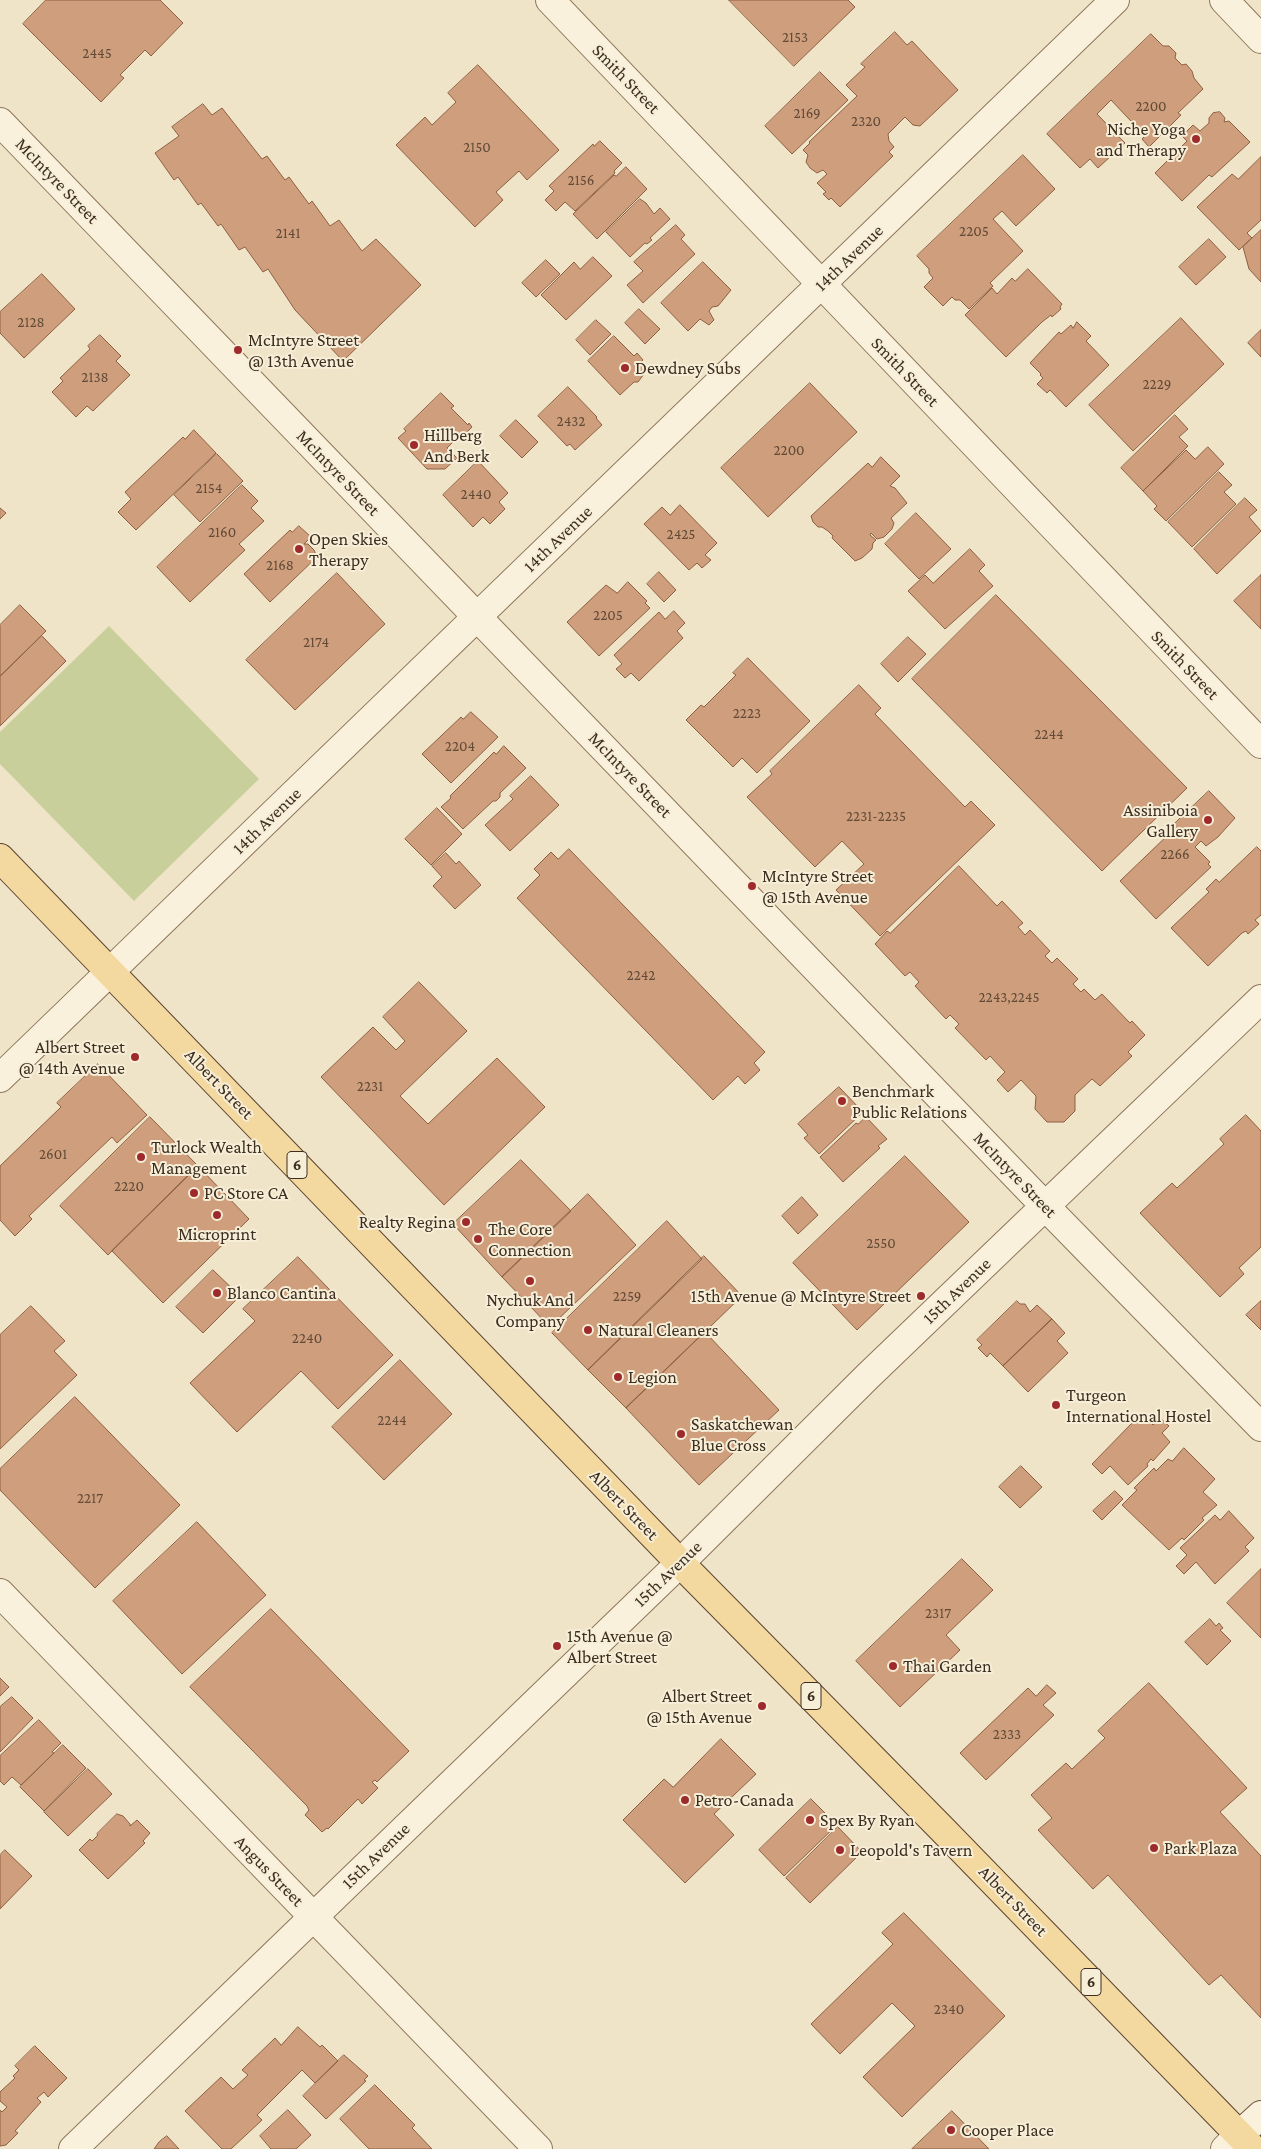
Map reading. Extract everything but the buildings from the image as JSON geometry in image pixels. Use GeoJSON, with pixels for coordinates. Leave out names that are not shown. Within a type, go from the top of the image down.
{"type":"FeatureCollection","features":[{"type":"Feature","properties":{"kind":"main road","name":"Albert Street"},"geometry":{"type":"LineString","coordinates":[[0,858],[680,1563],[949,1836],[1244,2142]]}},
{"type":"Feature","properties":{"kind":"street","name":"Smith Street"},"geometry":{"type":"LineString","coordinates":[[550,0],[1261,744]]}},
{"type":"Feature","properties":{"kind":"street","name":"14th Avenue"},"geometry":{"type":"LineString","coordinates":[[0,1078],[1115,0]]}},
{"type":"Feature","properties":{"kind":"street"},"geometry":{"type":"LineString","coordinates":[[1224,0],[1261,39]]}},
{"type":"Feature","properties":{"kind":"street","name":"McIntyre Street"},"geometry":{"type":"LineString","coordinates":[[0,122],[1045,1206],[1261,1427]]}},
{"type":"Feature","properties":{"kind":"street","name":"15th Avenue"},"geometry":{"type":"LineString","coordinates":[[73,2149],[680,1563],[868,1376],[1261,999]]}},
{"type":"Feature","properties":{"kind":"street","name":"Angus Street"},"geometry":{"type":"LineString","coordinates":[[0,1593],[538,2149]]}},
{"type":"Feature","properties":{"kind":"street"},"geometry":{"type":"LineString","coordinates":[[1244,2142],[1261,2115]]}},
{"type":"Feature","properties":{"kind":"green space"},"geometry":{"type":"Polygon","coordinates":[[[109,626],[259,779],[134,901],[0,764],[0,732],[109,626]]]}},
{"type":"Feature","properties":{"kind":"place","name":"Niche Yoga and Therapy"},"geometry":{"type":"Point","coordinates":[1196,139]}},
{"type":"Feature","properties":{"kind":"place","name":"McIntyre Street @ 13th Avenue"},"geometry":{"type":"Point","coordinates":[238,350]}},
{"type":"Feature","properties":{"kind":"place","name":"Dewdney Subs"},"geometry":{"type":"Point","coordinates":[625,368]}},
{"type":"Feature","properties":{"kind":"place","name":"Hillberg And Berk"},"geometry":{"type":"Point","coordinates":[414,445]}},
{"type":"Feature","properties":{"kind":"place","name":"Open Skies Therapy"},"geometry":{"type":"Point","coordinates":[299,549]}},
{"type":"Feature","properties":{"kind":"place","name":"Assiniboia Gallery"},"geometry":{"type":"Point","coordinates":[1208,820]}},
{"type":"Feature","properties":{"kind":"place","name":"McIntyre Street @ 15th Avenue"},"geometry":{"type":"Point","coordinates":[752,886]}},
{"type":"Feature","properties":{"kind":"place","name":"Albert Street @ 14th Avenue"},"geometry":{"type":"Point","coordinates":[135,1057]}},
{"type":"Feature","properties":{"kind":"place","name":"Benchmark Public Relations"},"geometry":{"type":"Point","coordinates":[842,1101]}},
{"type":"Feature","properties":{"kind":"place","name":"Turlock Wealth Management"},"geometry":{"type":"Point","coordinates":[141,1157]}},
{"type":"Feature","properties":{"kind":"place","name":"PC Store CA"},"geometry":{"type":"Point","coordinates":[194,1193]}},
{"type":"Feature","properties":{"kind":"place","name":"Microprint"},"geometry":{"type":"Point","coordinates":[217,1215]}},
{"type":"Feature","properties":{"kind":"place","name":"Realty Regina"},"geometry":{"type":"Point","coordinates":[466,1222]}},
{"type":"Feature","properties":{"kind":"place","name":"The Core Connection"},"geometry":{"type":"Point","coordinates":[478,1239]}},
{"type":"Feature","properties":{"kind":"place","name":"Nychuk And Company"},"geometry":{"type":"Point","coordinates":[530,1281]}},
{"type":"Feature","properties":{"kind":"place","name":"Blanco Cantina"},"geometry":{"type":"Point","coordinates":[217,1293]}},
{"type":"Feature","properties":{"kind":"place","name":"15th Avenue @ McIntyre Street"},"geometry":{"type":"Point","coordinates":[921,1296]}},
{"type":"Feature","properties":{"kind":"place","name":"Natural Cleaners"},"geometry":{"type":"Point","coordinates":[588,1330]}},
{"type":"Feature","properties":{"kind":"place","name":"Legion"},"geometry":{"type":"Point","coordinates":[618,1377]}},
{"type":"Feature","properties":{"kind":"place","name":"Turgeon International Hostel"},"geometry":{"type":"Point","coordinates":[1056,1405]}},
{"type":"Feature","properties":{"kind":"place","name":"Saskatchewan Blue Cross"},"geometry":{"type":"Point","coordinates":[681,1434]}},
{"type":"Feature","properties":{"kind":"place","name":"15th Avenue @ Albert Street"},"geometry":{"type":"Point","coordinates":[557,1646]}},
{"type":"Feature","properties":{"kind":"place","name":"Thai Garden"},"geometry":{"type":"Point","coordinates":[893,1666]}},
{"type":"Feature","properties":{"kind":"place","name":"Albert Street @ 15th Avenue"},"geometry":{"type":"Point","coordinates":[762,1706]}},
{"type":"Feature","properties":{"kind":"place","name":"Petro-Canada"},"geometry":{"type":"Point","coordinates":[685,1800]}},
{"type":"Feature","properties":{"kind":"place","name":"Spex By Ryan"},"geometry":{"type":"Point","coordinates":[810,1820]}},
{"type":"Feature","properties":{"kind":"place","name":"Park Plaza"},"geometry":{"type":"Point","coordinates":[1154,1848]}},
{"type":"Feature","properties":{"kind":"place","name":"Leopold's Tavern"},"geometry":{"type":"Point","coordinates":[840,1850]}},
{"type":"Feature","properties":{"kind":"place","name":"Cooper Place"},"geometry":{"type":"Point","coordinates":[951,2130]}}]}
